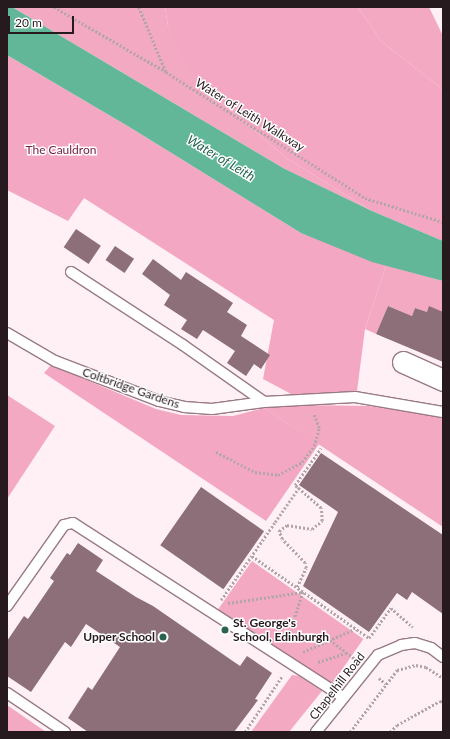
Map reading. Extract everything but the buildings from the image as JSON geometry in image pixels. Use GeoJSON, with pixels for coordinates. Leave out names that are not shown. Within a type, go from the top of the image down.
{"type":"FeatureCollection","features":[{"type":"Feature","properties":{"kind":"street"},"geometry":{"type":"LineString","coordinates":[[403,362],[443,380]]}},
{"type":"Feature","properties":{"kind":"lane"},"geometry":{"type":"LineString","coordinates":[[71,272],[183,345],[264,402]]}},
{"type":"Feature","properties":{"kind":"lane","name":"Coltbridge Gardens"},"geometry":{"type":"LineString","coordinates":[[7,333],[55,361],[159,401],[184,407],[212,409],[264,402],[356,397],[443,412]]}},
{"type":"Feature","properties":{"kind":"lane"},"geometry":{"type":"LineString","coordinates":[[7,606],[64,525],[71,523],[343,697]]}},
{"type":"Feature","properties":{"kind":"lane"},"geometry":{"type":"LineString","coordinates":[[415,643],[430,648],[443,657]]}},
{"type":"Feature","properties":{"kind":"lane","name":"Chapelhill Road"},"geometry":{"type":"LineString","coordinates":[[316,732],[378,655],[401,645],[415,643]]}},
{"type":"Feature","properties":{"kind":"lane"},"geometry":{"type":"LineString","coordinates":[[7,693],[65,732]]}},
{"type":"Feature","properties":{"kind":"path","name":"Water of Leith Walkway"},"geometry":{"type":"LineString","coordinates":[[54,7],[166,72],[365,198],[443,222]]}},
{"type":"Feature","properties":{"kind":"path"},"geometry":{"type":"LineString","coordinates":[[139,7],[166,72]]}},
{"type":"Feature","properties":{"kind":"path"},"geometry":{"type":"LineString","coordinates":[[216,452],[256,472],[278,475],[302,462],[314,446],[319,428],[309,400]]}},
{"type":"Feature","properties":{"kind":"path"},"geometry":{"type":"LineString","coordinates":[[297,587],[306,568],[305,563],[282,539],[279,531],[287,525],[312,529],[322,521],[320,508],[314,500],[295,485],[321,448]]}},
{"type":"Feature","properties":{"kind":"path"},"geometry":{"type":"LineString","coordinates":[[300,486],[218,604],[303,592]]}},
{"type":"Feature","properties":{"kind":"path"},"geometry":{"type":"LineString","coordinates":[[252,556],[369,638],[391,608],[413,624],[415,643]]}},
{"type":"Feature","properties":{"kind":"path"},"geometry":{"type":"LineString","coordinates":[[245,732],[289,662],[303,592]]}},
{"type":"Feature","properties":{"kind":"path"},"geometry":{"type":"LineString","coordinates":[[289,662],[356,628]]}},
{"type":"Feature","properties":{"kind":"path"},"geometry":{"type":"LineString","coordinates":[[289,662],[346,653]]}},
{"type":"Feature","properties":{"kind":"path"},"geometry":{"type":"LineString","coordinates":[[350,732],[397,670],[416,665],[426,668],[443,678]]}},
{"type":"Feature","properties":{"kind":"path"},"geometry":{"type":"LineString","coordinates":[[390,732],[403,722],[440,701],[443,702]]}},
{"type":"Feature","properties":{"kind":"shaded area"},"geometry":{"type":"Polygon","coordinates":[[[12,7],[165,7],[168,26],[202,86],[288,159],[372,211],[283,168],[12,7]]]}},
{"type":"Feature","properties":{"kind":"shaded area"},"geometry":{"type":"Polygon","coordinates":[[[358,7],[429,7],[443,36],[443,90],[381,41],[358,7]]]}},
{"type":"Feature","properties":{"kind":"shaded area"},"geometry":{"type":"Polygon","coordinates":[[[386,265],[443,281],[443,312],[427,312],[415,308],[412,316],[388,306],[376,334],[365,329],[386,265]]]}},
{"type":"Feature","properties":{"kind":"shaded area"},"geometry":{"type":"Polygon","coordinates":[[[7,395],[55,426],[7,499],[7,395]]]}},
{"type":"Feature","properties":{"kind":"shaded area"},"geometry":{"type":"Polygon","coordinates":[[[301,405],[369,406],[443,417],[443,527],[264,408],[301,405]]]}},
{"type":"Feature","properties":{"kind":"shaded area"},"geometry":{"type":"Polygon","coordinates":[[[252,561],[363,639],[328,690],[216,612],[252,561]]]}},
{"type":"Feature","properties":{"kind":"shaded area"},"geometry":{"type":"Polygon","coordinates":[[[292,675],[299,676],[322,691],[289,732],[251,732],[292,675]]]}},
{"type":"Feature","properties":{"kind":"shaded area"},"geometry":{"type":"Polygon","coordinates":[[[7,705],[46,732],[7,732],[7,705]]]}},
{"type":"Feature","properties":{"kind":"green space"},"geometry":{"type":"Polygon","coordinates":[[[165,7],[358,7],[381,41],[443,90],[443,241],[372,211],[288,159],[202,86],[182,58],[168,26],[165,7]]]}},
{"type":"Feature","properties":{"kind":"green space","name":"The Cauldron"},"geometry":{"type":"Polygon","coordinates":[[[7,55],[131,128],[301,233],[386,265],[365,329],[357,391],[295,396],[263,379],[274,320],[84,198],[68,221],[7,190],[7,55]]]}},
{"type":"Feature","properties":{"kind":"green space"},"geometry":{"type":"Polygon","coordinates":[[[51,365],[156,409],[181,415],[233,416],[264,408],[319,444],[266,521],[44,373],[51,365]]]}},
{"type":"Feature","properties":{"kind":"water","name":"Water of Leith"},"geometry":{"type":"Polygon","coordinates":[[[7,7],[12,7],[283,168],[372,211],[443,241],[443,281],[372,262],[301,233],[131,128],[7,55],[7,7]]]}},
{"type":"Feature","properties":{"kind":"place","name":"St. George's School, Edinburgh"},"geometry":{"type":"Point","coordinates":[225,630]}},
{"type":"Feature","properties":{"kind":"place","name":"Upper School"},"geometry":{"type":"Point","coordinates":[163,637]}}]}
